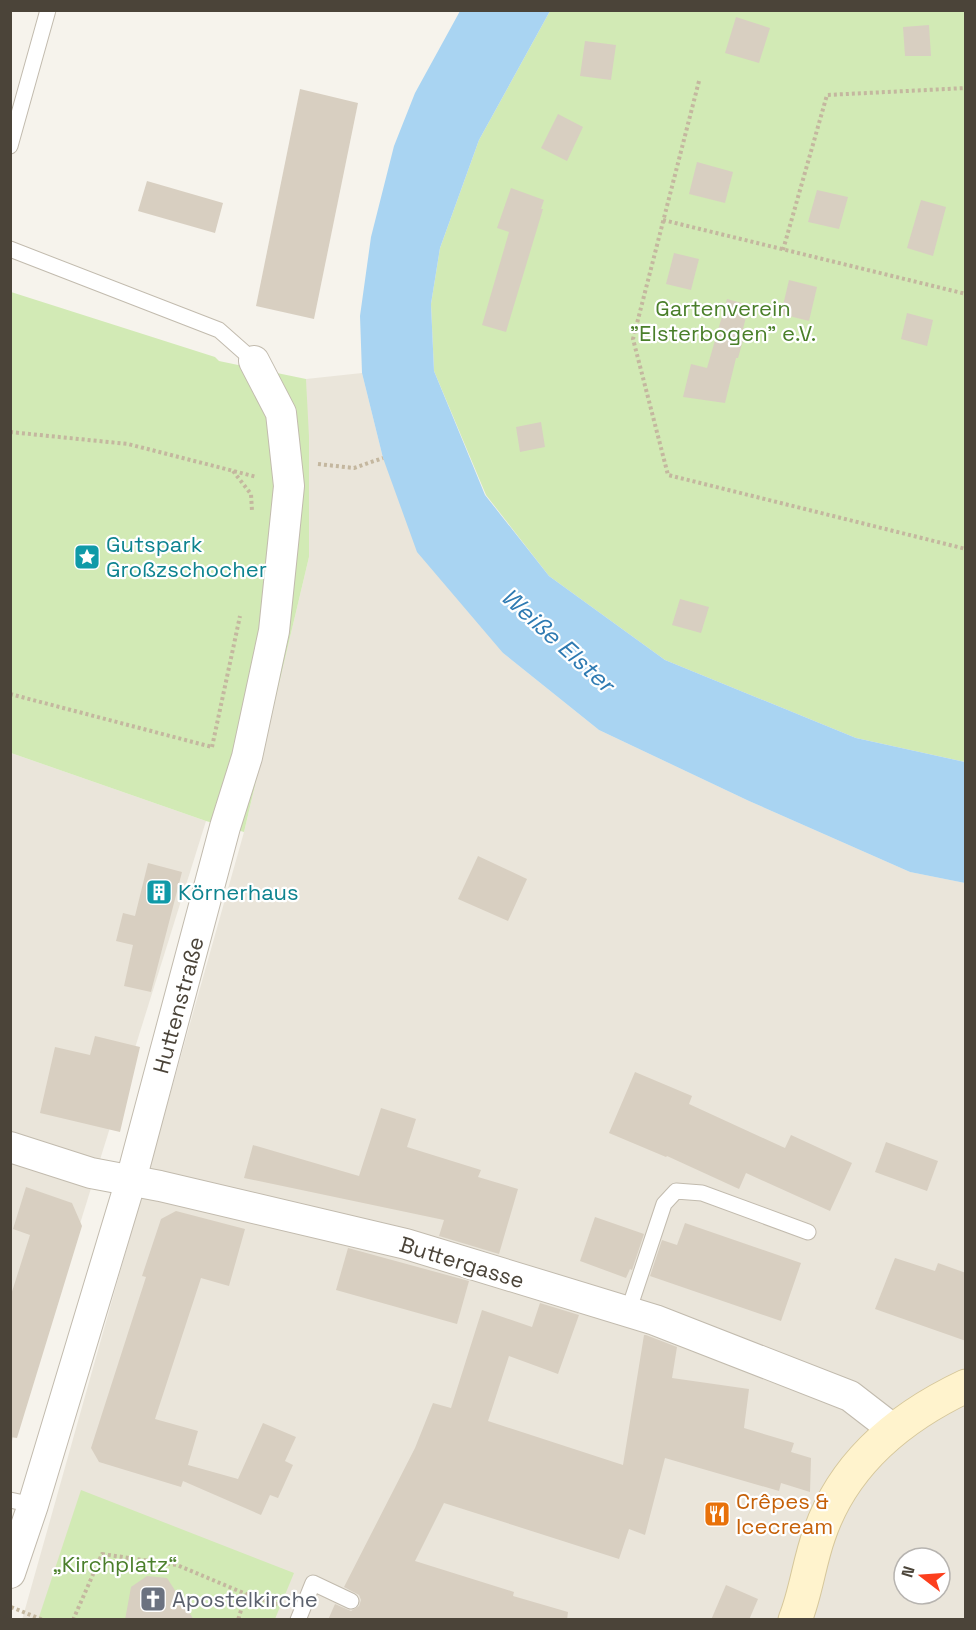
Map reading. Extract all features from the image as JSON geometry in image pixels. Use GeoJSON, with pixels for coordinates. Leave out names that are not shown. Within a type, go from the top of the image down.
{"type":"FeatureCollection","features":[{"type":"Feature","properties":{"kind":"main road"},"geometry":{"type":"LineString","coordinates":[[795,1620],[819,1536],[836,1495],[860,1461],[894,1430],[966,1386]]}},
{"type":"Feature","properties":{"kind":"street","name":"Huttenstraße"},"geometry":{"type":"LineString","coordinates":[[10,1573],[22,1503],[131,1180],[225,827],[248,757],[274,631],[289,486],[280,413],[254,361]]}},
{"type":"Feature","properties":{"kind":"street","name":"Buttergasse"},"geometry":{"type":"LineString","coordinates":[[10,1147],[91,1173],[131,1180],[406,1244],[655,1320],[850,1396],[894,1430]]}},
{"type":"Feature","properties":{"kind":"lane"},"geometry":{"type":"LineString","coordinates":[[10,146],[48,10]]}},
{"type":"Feature","properties":{"kind":"lane"},"geometry":{"type":"LineString","coordinates":[[10,249],[219,330],[254,361]]}},
{"type":"Feature","properties":{"kind":"lane"},"geometry":{"type":"LineString","coordinates":[[628,1312],[664,1204],[676,1191],[702,1193],[808,1232]]}},
{"type":"Feature","properties":{"kind":"lane"},"geometry":{"type":"LineString","coordinates":[[299,1616],[313,1583],[351,1600]]}},
{"type":"Feature","properties":{"kind":"path"},"geometry":{"type":"LineString","coordinates":[[699,81],[633,339],[668,475],[966,549]]}},
{"type":"Feature","properties":{"kind":"path"},"geometry":{"type":"LineString","coordinates":[[783,250],[826,95],[966,88]]}},
{"type":"Feature","properties":{"kind":"path"},"geometry":{"type":"LineString","coordinates":[[663,220],[966,294]]}},
{"type":"Feature","properties":{"kind":"path"},"geometry":{"type":"LineString","coordinates":[[10,432],[128,444],[289,486]]}},
{"type":"Feature","properties":{"kind":"path"},"geometry":{"type":"LineString","coordinates":[[354,468],[383,458]]}},
{"type":"Feature","properties":{"kind":"path"},"geometry":{"type":"LineString","coordinates":[[234,471],[251,494],[253,521]]}},
{"type":"Feature","properties":{"kind":"path"},"geometry":{"type":"LineString","coordinates":[[212,747],[242,610]]}},
{"type":"Feature","properties":{"kind":"path"},"geometry":{"type":"LineString","coordinates":[[10,694],[248,757]]}},
{"type":"Feature","properties":{"kind":"path"},"geometry":{"type":"LineString","coordinates":[[73,1620],[102,1554],[177,1565],[299,1616]]}},
{"type":"Feature","properties":{"kind":"path"},"geometry":{"type":"LineString","coordinates":[[238,1620],[246,1594]]}},
{"type":"Feature","properties":{"kind":"path"},"geometry":{"type":"LineString","coordinates":[[10,1606],[43,1620]]}},
{"type":"Feature","properties":{"kind":"shaded area"},"geometry":{"type":"Polygon","coordinates":[[[362,373],[383,458],[503,653],[599,730],[749,801],[910,872],[965,883],[965,1619],[22,1620],[244,832],[309,557],[306,379],[362,373]]]}},
{"type":"Feature","properties":{"kind":"shaded area"},"geometry":{"type":"Polygon","coordinates":[[[11,753],[206,821],[11,1444],[11,753]]]}},
{"type":"Feature","properties":{"kind":"green space","name":"Gartenverein \"Elsterbogen\" e.V."},"geometry":{"type":"Polygon","coordinates":[[[550,11],[965,11],[965,762],[856,738],[665,660],[549,576],[486,495],[434,371],[431,304],[440,248],[479,140],[550,11]]]}},
{"type":"Feature","properties":{"kind":"green space"},"geometry":{"type":"Polygon","coordinates":[[[11,292],[215,357],[219,361],[306,379],[309,437],[309,557],[244,832],[11,753],[11,292]]]}},
{"type":"Feature","properties":{"kind":"green space","name":"„Kirchplatz“"},"geometry":{"type":"Polygon","coordinates":[[[81,1490],[294,1573],[275,1619],[38,1620],[81,1490]]]}},
{"type":"Feature","properties":{"kind":"water","name":"Weiße Elster"},"geometry":{"type":"Polygon","coordinates":[[[460,11],[550,11],[479,140],[440,248],[431,304],[434,371],[485,495],[549,576],[665,660],[856,738],[965,762],[965,883],[910,872],[749,801],[599,730],[503,653],[417,552],[383,458],[362,373],[360,316],[371,237],[394,146],[415,93],[460,11]]]}},
{"type":"Feature","properties":{"kind":"building"},"geometry":{"type":"Polygon","coordinates":[[[736,17],[770,28],[759,63],[725,53],[736,17]]]}},
{"type":"Feature","properties":{"kind":"building"},"geometry":{"type":"Polygon","coordinates":[[[929,25],[931,56],[905,56],[903,27],[929,25]]]}},
{"type":"Feature","properties":{"kind":"building"},"geometry":{"type":"Polygon","coordinates":[[[585,41],[616,45],[611,80],[580,76],[585,41]]]}},
{"type":"Feature","properties":{"kind":"building"},"geometry":{"type":"Polygon","coordinates":[[[300,89],[358,103],[314,319],[256,306],[300,89]]]}},
{"type":"Feature","properties":{"kind":"building"},"geometry":{"type":"Polygon","coordinates":[[[558,114],[583,127],[567,161],[541,148],[558,114]]]}},
{"type":"Feature","properties":{"kind":"building"},"geometry":{"type":"Polygon","coordinates":[[[697,162],[733,172],[725,203],[689,194],[697,162]]]}},
{"type":"Feature","properties":{"kind":"building"},"geometry":{"type":"Polygon","coordinates":[[[147,181],[223,203],[215,233],[138,211],[147,181]]]}},
{"type":"Feature","properties":{"kind":"building"},"geometry":{"type":"Polygon","coordinates":[[[511,188],[544,200],[506,332],[482,325],[509,232],[497,228],[511,188]]]}},
{"type":"Feature","properties":{"kind":"building"},"geometry":{"type":"Polygon","coordinates":[[[817,190],[848,197],[839,229],[808,222],[817,190]]]}},
{"type":"Feature","properties":{"kind":"building"},"geometry":{"type":"Polygon","coordinates":[[[921,200],[946,207],[933,256],[907,248],[921,200]]]}},
{"type":"Feature","properties":{"kind":"building"},"geometry":{"type":"Polygon","coordinates":[[[674,253],[699,259],[691,290],[666,284],[674,253]]]}},
{"type":"Feature","properties":{"kind":"building"},"geometry":{"type":"Polygon","coordinates":[[[789,280],[817,287],[809,321],[781,314],[789,280]]]}},
{"type":"Feature","properties":{"kind":"building"},"geometry":{"type":"Polygon","coordinates":[[[727,299],[749,305],[743,329],[746,330],[738,358],[736,358],[725,403],[683,397],[691,364],[707,368],[727,299]]]}},
{"type":"Feature","properties":{"kind":"building"},"geometry":{"type":"Polygon","coordinates":[[[907,313],[933,320],[927,346],[901,339],[907,313]]]}},
{"type":"Feature","properties":{"kind":"building"},"geometry":{"type":"Polygon","coordinates":[[[541,422],[545,447],[520,452],[516,427],[541,422]]]}},
{"type":"Feature","properties":{"kind":"building"},"geometry":{"type":"Polygon","coordinates":[[[680,599],[709,607],[701,633],[672,625],[680,599]]]}},
{"type":"Feature","properties":{"kind":"building"},"geometry":{"type":"Polygon","coordinates":[[[478,856],[527,879],[508,921],[458,899],[478,856]]]}},
{"type":"Feature","properties":{"kind":"building","name":"Körnerhaus"},"geometry":{"type":"Polygon","coordinates":[[[148,863],[182,872],[151,992],[124,986],[133,945],[116,941],[123,913],[135,916],[148,863]]]}},
{"type":"Feature","properties":{"kind":"building"},"geometry":{"type":"Polygon","coordinates":[[[95,1036],[140,1047],[120,1132],[40,1113],[55,1047],[90,1055],[95,1036]]]}},
{"type":"Feature","properties":{"kind":"building"},"geometry":{"type":"Polygon","coordinates":[[[635,1072],[692,1096],[689,1104],[785,1148],[791,1135],[852,1163],[830,1211],[746,1173],[739,1189],[667,1156],[609,1133],[635,1072]]]}},
{"type":"Feature","properties":{"kind":"building"},"geometry":{"type":"Polygon","coordinates":[[[381,1108],[416,1119],[407,1147],[481,1170],[478,1177],[518,1189],[499,1254],[439,1236],[444,1220],[244,1178],[253,1145],[359,1176],[381,1108]]]}},
{"type":"Feature","properties":{"kind":"building"},"geometry":{"type":"Polygon","coordinates":[[[886,1142],[938,1161],[927,1191],[875,1172],[886,1142]]]}},
{"type":"Feature","properties":{"kind":"building"},"geometry":{"type":"Polygon","coordinates":[[[26,1187],[72,1203],[82,1226],[17,1438],[10,1437],[10,1298],[30,1235],[13,1229],[26,1187]]]}},
{"type":"Feature","properties":{"kind":"building"},"geometry":{"type":"Polygon","coordinates":[[[176,1211],[245,1229],[229,1286],[201,1278],[155,1419],[198,1431],[185,1475],[188,1465],[238,1479],[263,1423],[296,1437],[285,1461],[293,1465],[278,1498],[270,1495],[261,1515],[183,1481],[181,1487],[99,1462],[91,1448],[146,1277],[142,1276],[161,1219],[176,1211]]]}},
{"type":"Feature","properties":{"kind":"building"},"geometry":{"type":"Polygon","coordinates":[[[595,1217],[644,1234],[632,1270],[630,1269],[626,1278],[580,1261],[595,1217]]]}},
{"type":"Feature","properties":{"kind":"building"},"geometry":{"type":"Polygon","coordinates":[[[685,1223],[801,1263],[781,1321],[650,1276],[662,1240],[677,1245],[685,1223]]]}},
{"type":"Feature","properties":{"kind":"building"},"geometry":{"type":"Polygon","coordinates":[[[348,1248],[469,1281],[457,1324],[336,1290],[348,1248]]]}},
{"type":"Feature","properties":{"kind":"building"},"geometry":{"type":"Polygon","coordinates":[[[895,1258],[935,1271],[938,1263],[966,1273],[966,1341],[875,1309],[895,1258]]]}},
{"type":"Feature","properties":{"kind":"building"},"geometry":{"type":"Polygon","coordinates":[[[540,1303],[579,1315],[558,1374],[509,1356],[488,1421],[623,1465],[644,1335],[646,1335],[677,1347],[672,1378],[749,1389],[744,1428],[794,1443],[791,1452],[811,1458],[810,1492],[781,1483],[779,1491],[665,1458],[645,1535],[629,1529],[619,1559],[444,1503],[415,1561],[514,1592],[513,1596],[568,1612],[567,1620],[328,1620],[335,1604],[351,1611],[359,1606],[361,1600],[359,1595],[344,1587],[415,1448],[433,1403],[451,1408],[482,1310],[532,1327],[540,1303]]]}},
{"type":"Feature","properties":{"kind":"building","name":"Apostelkirche"},"geometry":{"type":"Polygon","coordinates":[[[147,1576],[167,1578],[194,1620],[125,1620],[131,1587],[147,1576]]]}},
{"type":"Feature","properties":{"kind":"building"},"geometry":{"type":"Polygon","coordinates":[[[726,1585],[758,1599],[749,1620],[711,1620],[726,1585]]]}},
{"type":"Feature","properties":{"kind":"place","name":"Gutspark Großzschocher"},"geometry":{"type":"Point","coordinates":[87,557]}},
{"type":"Feature","properties":{"kind":"place","name":"Körnerhaus"},"geometry":{"type":"Point","coordinates":[159,892]}},
{"type":"Feature","properties":{"kind":"place","name":"Crêpes & Icecream"},"geometry":{"type":"Point","coordinates":[717,1514]}},
{"type":"Feature","properties":{"kind":"place","name":"Apostelkirche"},"geometry":{"type":"Point","coordinates":[153,1599]}}]}
